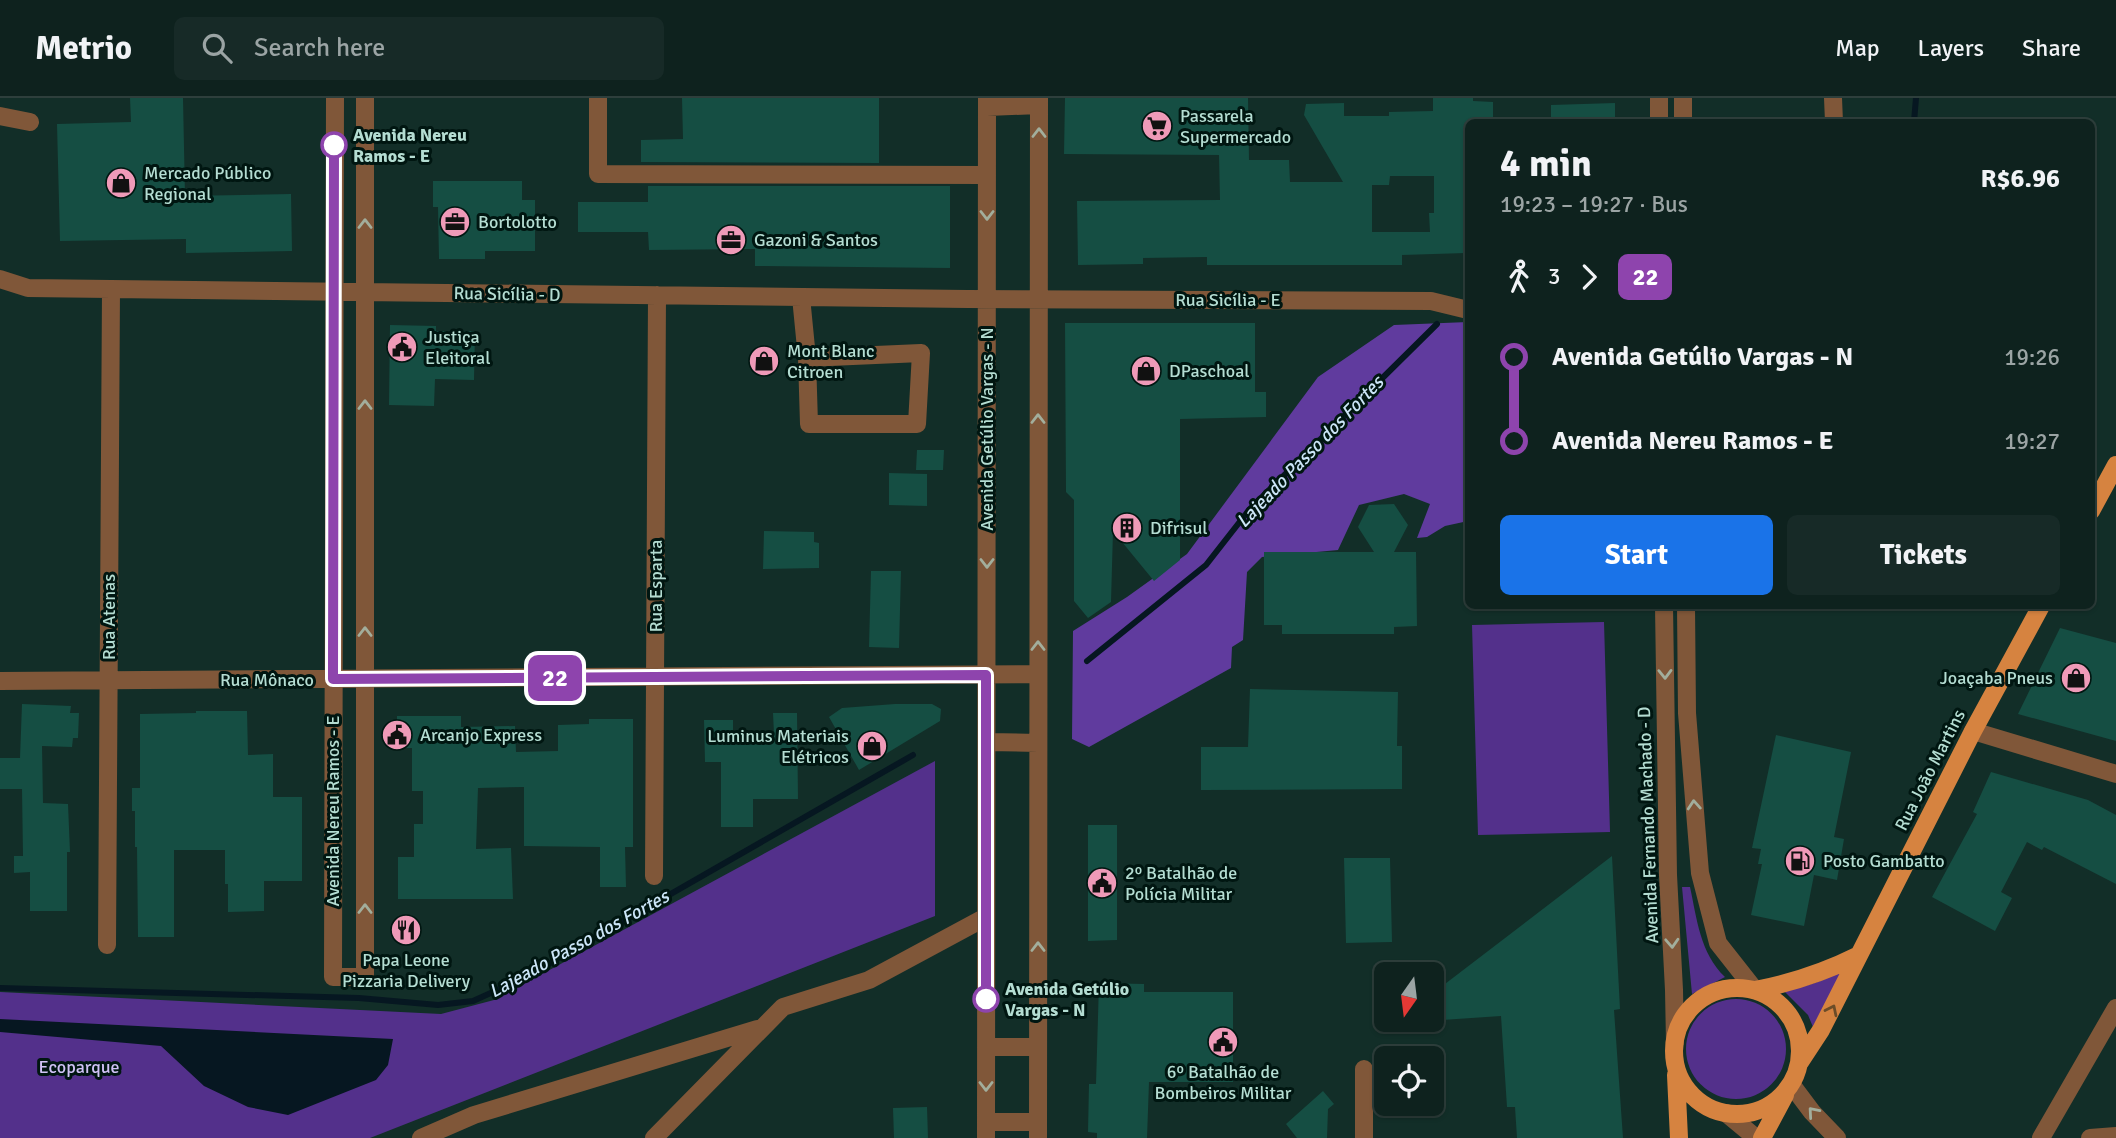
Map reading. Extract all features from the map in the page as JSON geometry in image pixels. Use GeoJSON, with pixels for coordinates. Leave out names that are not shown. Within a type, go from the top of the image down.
{"type":"FeatureCollection","features":[{"type":"Feature","properties":{"kind":"main road"},"geometry":{"type":"LineString","coordinates":[[2095,504],[2116,465]]}},
{"type":"Feature","properties":{"kind":"main road","name":"Rua João Martins"},"geometry":{"type":"LineString","coordinates":[[1800,1062],[1821,1030],[1973,731],[2039,609]]}},
{"type":"Feature","properties":{"kind":"main road"},"geometry":{"type":"LineString","coordinates":[[1679,1138],[1675,1042],[1682,1020],[1695,1004],[1712,993],[1733,988],[1755,990],[1800,981],[1859,955]]}},
{"type":"Feature","properties":{"kind":"main road"},"geometry":{"type":"LineString","coordinates":[[1755,990],[1772,998],[1786,1010],[1796,1026],[1800,1043],[1800,1062],[1762,1138]]}},
{"type":"Feature","properties":{"kind":"main road"},"geometry":{"type":"LineString","coordinates":[[1675,1064],[1683,1084],[1694,1096],[1709,1107],[1726,1113],[1751,1112],[1763,1107],[1774,1102],[1791,1084]]}},
{"type":"Feature","properties":{"kind":"street","name":"Avenida Nereu Ramos - E"},"geometry":{"type":"LineString","coordinates":[[335,98],[332,977],[365,977],[365,98]]}},
{"type":"Feature","properties":{"kind":"street"},"geometry":{"type":"LineString","coordinates":[[598,98],[598,174],[987,175]]}},
{"type":"Feature","properties":{"kind":"street"},"geometry":{"type":"LineString","coordinates":[[1659,98],[1659,119]]}},
{"type":"Feature","properties":{"kind":"street"},"geometry":{"type":"LineString","coordinates":[[1683,98],[1684,119]]}},
{"type":"Feature","properties":{"kind":"street"},"geometry":{"type":"LineString","coordinates":[[1833,98],[1834,119]]}},
{"type":"Feature","properties":{"kind":"street"},"geometry":{"type":"LineString","coordinates":[[986,1130],[1038,1130],[1039,299],[1039,102],[987,102]]}},
{"type":"Feature","properties":{"kind":"street","name":"Avenida Getúlio Vargas - N"},"geometry":{"type":"LineString","coordinates":[[986,1130],[987,102]]}},
{"type":"Feature","properties":{"kind":"street"},"geometry":{"type":"LineString","coordinates":[[0,116],[30,122]]}},
{"type":"Feature","properties":{"kind":"street","name":"Rua Sicília - D"},"geometry":{"type":"LineString","coordinates":[[0,279],[28,288],[987,299]]}},
{"type":"Feature","properties":{"kind":"street","name":"Rua Atenas"},"geometry":{"type":"LineString","coordinates":[[107,945],[111,289]]}},
{"type":"Feature","properties":{"kind":"street","name":"Rua Esparta"},"geometry":{"type":"LineString","coordinates":[[654,876],[657,295]]}},
{"type":"Feature","properties":{"kind":"street"},"geometry":{"type":"LineString","coordinates":[[801,297],[807,358],[808,424],[917,424],[921,354],[807,358]]}},
{"type":"Feature","properties":{"kind":"street","name":"Rua Sicília - E"},"geometry":{"type":"LineString","coordinates":[[987,299],[1431,301],[1465,309]]}},
{"type":"Feature","properties":{"kind":"street"},"geometry":{"type":"LineString","coordinates":[[333,511],[365,511]]}},
{"type":"Feature","properties":{"kind":"street","name":"Avenida Fernando Machado - D"},"geometry":{"type":"LineString","coordinates":[[1664,609],[1668,875],[1675,1042]]}},
{"type":"Feature","properties":{"kind":"street"},"geometry":{"type":"LineString","coordinates":[[1686,609],[1687,713],[1700,873],[1718,943],[1755,990]]}},
{"type":"Feature","properties":{"kind":"street","name":"Rua Mônaco"},"geometry":{"type":"LineString","coordinates":[[0,681],[1038,674]]}},
{"type":"Feature","properties":{"kind":"street"},"geometry":{"type":"LineString","coordinates":[[1973,731],[2116,774]]}},
{"type":"Feature","properties":{"kind":"street"},"geometry":{"type":"LineString","coordinates":[[986,742],[1038,743]]}},
{"type":"Feature","properties":{"kind":"street"},"geometry":{"type":"LineString","coordinates":[[1666,759],[1691,760]]}},
{"type":"Feature","properties":{"kind":"street"},"geometry":{"type":"LineString","coordinates":[[333,819],[365,819]]}},
{"type":"Feature","properties":{"kind":"street"},"geometry":{"type":"LineString","coordinates":[[654,1138],[783,1007],[869,980],[986,917]]}},
{"type":"Feature","properties":{"kind":"street"},"geometry":{"type":"LineString","coordinates":[[2041,1138],[2116,1009]]}},
{"type":"Feature","properties":{"kind":"street"},"geometry":{"type":"LineString","coordinates":[[421,1138],[474,1115],[761,1028]]}},
{"type":"Feature","properties":{"kind":"street"},"geometry":{"type":"LineString","coordinates":[[986,1046],[1038,1047]]}},
{"type":"Feature","properties":{"kind":"street"},"geometry":{"type":"LineString","coordinates":[[1364,1069],[1364,1138]]}},
{"type":"Feature","properties":{"kind":"street"},"geometry":{"type":"LineString","coordinates":[[1791,1084],[1838,1138]]}},
{"type":"Feature","properties":{"kind":"street"},"geometry":{"type":"LineString","coordinates":[[1726,1113],[1756,1138]]}},
{"type":"Feature","properties":{"kind":"street"},"geometry":{"type":"LineString","coordinates":[[2090,1138],[2116,1136]]}},
{"type":"Feature","properties":{"kind":"green space"},"geometry":{"type":"Polygon","coordinates":[[[1604,622],[1610,832],[1478,835],[1472,625],[1604,622]]]}},
{"type":"Feature","properties":{"kind":"green space","name":"Ecoparque"},"geometry":{"type":"Polygon","coordinates":[[[935,761],[935,916],[370,1138],[0,1138],[0,992],[441,1014],[494,1000],[935,761]]]}},
{"type":"Feature","properties":{"kind":"green space"},"geometry":{"type":"Polygon","coordinates":[[[1682,887],[1690,887],[1705,946],[1725,977],[1692,994],[1682,887]]]}},
{"type":"Feature","properties":{"kind":"green space"},"geometry":{"type":"Polygon","coordinates":[[[1844,969],[1813,1027],[1808,1015],[1783,990],[1815,983],[1844,969]]]}},
{"type":"Feature","properties":{"kind":"green space"},"geometry":{"type":"Polygon","coordinates":[[[1736,999],[1764,1007],[1778,1021],[1786,1049],[1778,1077],[1764,1091],[1736,1099],[1708,1091],[1694,1077],[1686,1049],[1694,1021],[1708,1007],[1736,999]]]}},
{"type":"Feature","properties":{"kind":"shaded area"},"geometry":{"type":"Polygon","coordinates":[[[1465,322],[1465,522],[1445,526],[1427,537],[1417,538],[1430,504],[1404,494],[1359,505],[1338,550],[1262,557],[1247,572],[1243,640],[1232,647],[1231,668],[1089,747],[1072,739],[1073,631],[1187,554],[1318,377],[1394,325],[1465,322]]]}},
{"type":"Feature","properties":{"kind":"water"},"geometry":{"type":"Polygon","coordinates":[[[0,1019],[393,1039],[388,1065],[376,1080],[288,1115],[248,1107],[204,1086],[161,1046],[0,1032],[0,1019]]]}},
{"type":"Feature","properties":{"kind":"building","name":"Mercado Público Regional"},"geometry":{"type":"Polygon","coordinates":[[[130,98],[183,98],[185,196],[291,194],[292,251],[186,253],[186,239],[60,241],[57,124],[131,122],[130,98]]]}},
{"type":"Feature","properties":{"kind":"building"},"geometry":{"type":"Polygon","coordinates":[[[682,98],[879,98],[879,163],[641,162],[641,140],[683,139],[682,98]]]}},
{"type":"Feature","properties":{"kind":"building"},"geometry":{"type":"Polygon","coordinates":[[[1065,98],[1248,98],[1249,160],[1289,160],[1290,182],[1343,182],[1304,115],[1306,104],[1344,103],[1344,116],[1389,116],[1389,112],[1433,111],[1433,98],[1473,98],[1473,101],[1493,102],[1493,119],[1465,119],[1465,253],[1402,255],[1402,265],[1207,265],[1207,257],[1143,258],[1143,264],[1078,265],[1077,201],[1220,200],[1219,155],[1064,154],[1065,98]],[[1390,176],[1389,185],[1372,185],[1372,232],[1430,232],[1429,213],[1434,213],[1434,176],[1390,176]]]}},
{"type":"Feature","properties":{"kind":"building"},"geometry":{"type":"Polygon","coordinates":[[[1615,103],[1615,119],[1551,119],[1551,105],[1615,103]]]}},
{"type":"Feature","properties":{"kind":"building"},"geometry":{"type":"Polygon","coordinates":[[[433,181],[522,181],[522,200],[535,200],[535,251],[485,251],[485,259],[439,259],[438,207],[433,207],[433,181]]]}},
{"type":"Feature","properties":{"kind":"building"},"geometry":{"type":"Polygon","coordinates":[[[648,186],[950,186],[950,268],[755,266],[755,249],[649,250],[648,232],[578,232],[578,202],[648,202],[648,186]]]}},
{"type":"Feature","properties":{"kind":"building"},"geometry":{"type":"Polygon","coordinates":[[[1065,323],[1255,323],[1255,392],[1266,392],[1266,417],[1180,419],[1180,560],[1154,581],[1113,531],[1111,602],[1088,618],[1074,601],[1074,500],[1066,492],[1065,323]]]}},
{"type":"Feature","properties":{"kind":"building"},"geometry":{"type":"Polygon","coordinates":[[[390,325],[436,326],[436,331],[475,331],[474,380],[435,379],[434,406],[389,405],[390,325]]]}},
{"type":"Feature","properties":{"kind":"building"},"geometry":{"type":"Polygon","coordinates":[[[917,450],[944,450],[943,470],[916,470],[917,450]]]}},
{"type":"Feature","properties":{"kind":"building"},"geometry":{"type":"Polygon","coordinates":[[[889,473],[927,474],[927,506],[889,505],[889,473]]]}},
{"type":"Feature","properties":{"kind":"building"},"geometry":{"type":"Polygon","coordinates":[[[1394,504],[1408,525],[1394,552],[1416,552],[1417,626],[1394,627],[1394,634],[1282,634],[1282,625],[1264,625],[1264,552],[1374,552],[1358,527],[1369,505],[1394,504]]]}},
{"type":"Feature","properties":{"kind":"building"},"geometry":{"type":"Polygon","coordinates":[[[764,531],[814,532],[814,542],[819,543],[819,568],[763,569],[764,531]]]}},
{"type":"Feature","properties":{"kind":"building"},"geometry":{"type":"Polygon","coordinates":[[[871,571],[901,571],[899,648],[869,647],[871,571]]]}},
{"type":"Feature","properties":{"kind":"building","name":"Joaçaba Pneus"},"geometry":{"type":"Polygon","coordinates":[[[2060,628],[2116,643],[2116,741],[2018,714],[2060,628]]]}},
{"type":"Feature","properties":{"kind":"building"},"geometry":{"type":"Polygon","coordinates":[[[1250,689],[1398,692],[1397,746],[1402,746],[1402,789],[1201,790],[1201,747],[1248,747],[1250,689]]]}},
{"type":"Feature","properties":{"kind":"building"},"geometry":{"type":"Polygon","coordinates":[[[22,704],[71,706],[70,713],[79,713],[78,738],[73,738],[72,747],[42,746],[43,803],[68,804],[70,852],[67,852],[67,911],[30,911],[30,872],[14,873],[14,856],[23,856],[22,789],[0,789],[0,758],[20,758],[22,704]]]}},
{"type":"Feature","properties":{"kind":"building","name":"Luminus Materiais Elétricos"},"geometry":{"type":"Polygon","coordinates":[[[932,704],[941,709],[940,721],[859,770],[829,717],[842,708],[932,704]]]}},
{"type":"Feature","properties":{"kind":"building"},"geometry":{"type":"Polygon","coordinates":[[[247,711],[248,755],[273,754],[273,797],[302,797],[302,881],[264,881],[264,911],[228,912],[225,850],[174,850],[174,937],[138,937],[137,847],[132,788],[140,788],[140,714],[247,711]]]}},
{"type":"Feature","properties":{"kind":"building"},"geometry":{"type":"Polygon","coordinates":[[[773,713],[797,713],[798,799],[753,799],[753,827],[721,827],[721,762],[705,762],[704,720],[733,720],[733,734],[774,734],[773,713]]]}},
{"type":"Feature","properties":{"kind":"building"},"geometry":{"type":"Polygon","coordinates":[[[397,716],[461,716],[461,727],[515,726],[516,752],[558,751],[558,725],[589,724],[589,719],[633,719],[633,847],[625,847],[626,887],[600,887],[600,847],[524,846],[524,787],[478,788],[476,849],[511,848],[513,899],[398,899],[398,857],[414,857],[414,824],[423,824],[423,791],[412,791],[412,748],[397,748],[397,716]]]}},
{"type":"Feature","properties":{"kind":"building","name":"Posto Gambatto"},"geometry":{"type":"Polygon","coordinates":[[[1776,735],[1851,752],[1834,837],[1844,839],[1837,880],[1814,875],[1804,926],[1751,915],[1762,864],[1758,864],[1761,849],[1752,848],[1776,735]]]}},
{"type":"Feature","properties":{"kind":"building"},"geometry":{"type":"Polygon","coordinates":[[[1991,772],[2088,800],[2116,815],[2116,884],[2044,847],[2042,850],[2027,842],[2001,892],[2012,898],[1995,931],[1932,897],[1977,814],[1973,812],[1991,772]]]}},
{"type":"Feature","properties":{"kind":"building","name":"2º Batalhão de Polícia Militar"},"geometry":{"type":"Polygon","coordinates":[[[1088,825],[1117,825],[1117,940],[1088,941],[1088,825]]]}},
{"type":"Feature","properties":{"kind":"building"},"geometry":{"type":"Polygon","coordinates":[[[1612,856],[1620,1009],[1614,1010],[1623,1138],[1517,1138],[1515,1107],[1507,1107],[1501,1016],[1444,1020],[1444,985],[1612,856]]]}},
{"type":"Feature","properties":{"kind":"building"},"geometry":{"type":"Polygon","coordinates":[[[1344,858],[1390,858],[1392,942],[1346,943],[1344,858]]]}},
{"type":"Feature","properties":{"kind":"building"},"geometry":{"type":"Polygon","coordinates":[[[1099,983],[1144,984],[1144,992],[1233,992],[1233,1082],[1149,1082],[1147,1138],[1097,1138],[1097,1133],[1088,1132],[1089,1084],[1096,1084],[1099,983]]]}},
{"type":"Feature","properties":{"kind":"building"},"geometry":{"type":"Polygon","coordinates":[[[1323,1091],[1334,1104],[1328,1109],[1327,1138],[1297,1138],[1286,1124],[1323,1091]]]}},
{"type":"Feature","properties":{"kind":"building"},"geometry":{"type":"Polygon","coordinates":[[[927,1107],[928,1138],[894,1138],[893,1108],[927,1107]]]}},
{"type":"Feature","properties":{"kind":"waterway","name":"Lajeado Passo dos Fortes"},"geometry":{"type":"LineString","coordinates":[[1914,119],[1916,98]]}},
{"type":"Feature","properties":{"kind":"waterway","name":"Lajeado Passo dos Fortes"},"geometry":{"type":"LineString","coordinates":[[1087,661],[1206,565],[1249,510],[1437,324]]}},
{"type":"Feature","properties":{"kind":"waterway","name":"Lajeado Passo dos Fortes"},"geometry":{"type":"LineString","coordinates":[[0,988],[359,998],[438,1005],[473,1001],[526,977],[913,755]]}},
{"type":"Feature","properties":{"kind":"bus line","name":"22"},"geometry":{"type":"LineString","coordinates":[[334,145],[333,679],[986,675],[986,999]]}},
{"type":"Feature","properties":{"kind":"place","name":"Passarela Supermercado"},"geometry":{"type":"Point","coordinates":[1157,126]}},
{"type":"Feature","properties":{"kind":"place","name":"Avenida Nereu Ramos - E"},"geometry":{"type":"Point","coordinates":[334,145]}},
{"type":"Feature","properties":{"kind":"place","name":"Mercado Público Regional"},"geometry":{"type":"Point","coordinates":[121,183]}},
{"type":"Feature","properties":{"kind":"place","name":"Bortolotto"},"geometry":{"type":"Point","coordinates":[455,222]}},
{"type":"Feature","properties":{"kind":"place","name":"Gazoni & Santos"},"geometry":{"type":"Point","coordinates":[731,240]}},
{"type":"Feature","properties":{"kind":"place","name":"Justiça Eleitoral"},"geometry":{"type":"Point","coordinates":[402,347]}},
{"type":"Feature","properties":{"kind":"place","name":"Mont Blanc Citroen"},"geometry":{"type":"Point","coordinates":[764,361]}},
{"type":"Feature","properties":{"kind":"place","name":"DPaschoal"},"geometry":{"type":"Point","coordinates":[1146,371]}},
{"type":"Feature","properties":{"kind":"place","name":"Difrisul"},"geometry":{"type":"Point","coordinates":[1127,528]}},
{"type":"Feature","properties":{"kind":"place","name":"Joaçaba Pneus"},"geometry":{"type":"Point","coordinates":[2076,678]}},
{"type":"Feature","properties":{"kind":"place","name":"Arcanjo Express"},"geometry":{"type":"Point","coordinates":[397,735]}},
{"type":"Feature","properties":{"kind":"place","name":"Luminus Materiais Elétricos"},"geometry":{"type":"Point","coordinates":[872,746]}},
{"type":"Feature","properties":{"kind":"place","name":"Posto Gambatto"},"geometry":{"type":"Point","coordinates":[1800,861]}},
{"type":"Feature","properties":{"kind":"place","name":"2º Batalhão de Polícia Militar"},"geometry":{"type":"Point","coordinates":[1102,883]}},
{"type":"Feature","properties":{"kind":"place","name":"Papa Leone Pizzaria Delivery"},"geometry":{"type":"Point","coordinates":[406,930]}},
{"type":"Feature","properties":{"kind":"place","name":"Avenida Getúlio Vargas - N"},"geometry":{"type":"Point","coordinates":[986,999]}},
{"type":"Feature","properties":{"kind":"place","name":"6º Batalhão de Bombeiros Militar"},"geometry":{"type":"Point","coordinates":[1223,1042]}}]}
